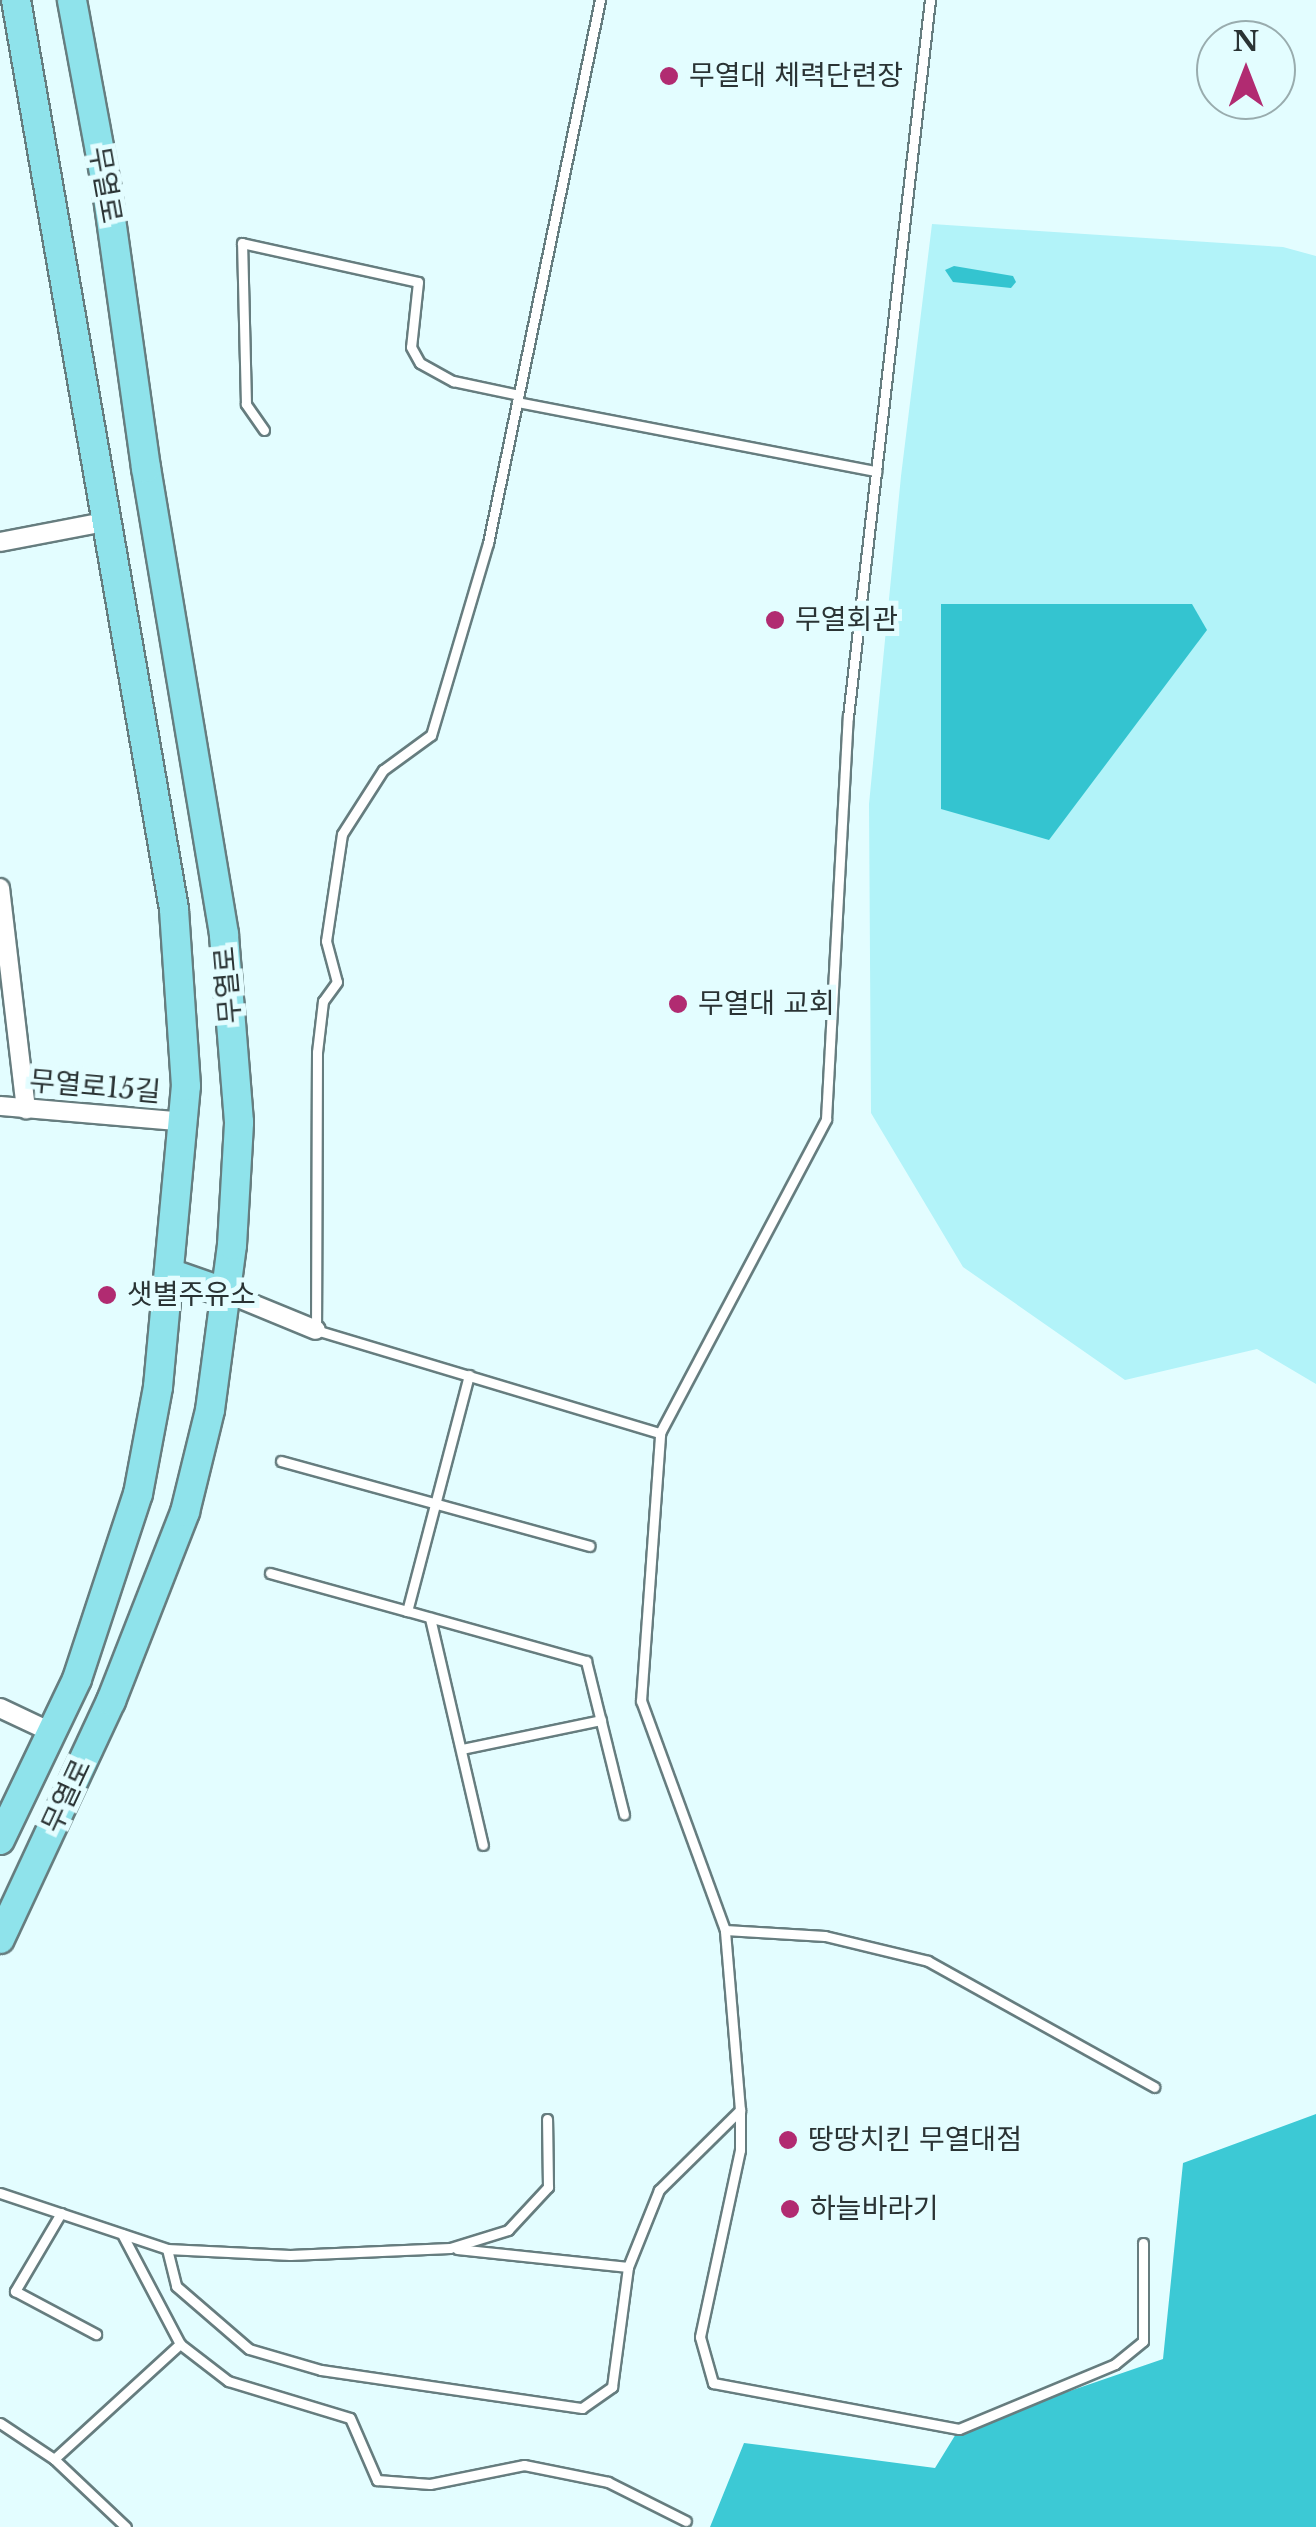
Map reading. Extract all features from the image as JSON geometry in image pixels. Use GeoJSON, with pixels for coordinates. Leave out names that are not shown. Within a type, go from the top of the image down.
{"type":"FeatureCollection","features":[{"type":"Feature","properties":{"kind":"main road","name":"무열로"},"geometry":{"type":"LineString","coordinates":[[0,1840],[77,1679],[138,1494],[158,1386],[185,1122],[174,910],[16,0]]}},
{"type":"Feature","properties":{"kind":"main road","name":"무열로"},"geometry":{"type":"LineString","coordinates":[[0,1939],[111,1701],[184,1512],[210,1410],[226,1293],[239,1122],[224,934],[150,487],[106,184],[72,0]]}},
{"type":"Feature","properties":{"kind":"main road"},"geometry":{"type":"LineString","coordinates":[[170,1273],[226,1293]]}},
{"type":"Feature","properties":{"kind":"street"},"geometry":{"type":"LineString","coordinates":[[0,542],[109,521]]}},
{"type":"Feature","properties":{"kind":"street"},"geometry":{"type":"LineString","coordinates":[[0,888],[26,1109]]}},
{"type":"Feature","properties":{"kind":"street","name":"무열로15길"},"geometry":{"type":"LineString","coordinates":[[0,1106],[185,1122]]}},
{"type":"Feature","properties":{"kind":"street"},"geometry":{"type":"LineString","coordinates":[[226,1293],[316,1330]]}},
{"type":"Feature","properties":{"kind":"street"},"geometry":{"type":"LineString","coordinates":[[0,1708],[51,1732]]}},
{"type":"Feature","properties":{"kind":"lane"},"geometry":{"type":"LineString","coordinates":[[600,0],[488,543],[431,734],[383,770],[342,834],[326,941],[337,982],[324,1001],[317,1052],[316,1330],[660,1434]]}},
{"type":"Feature","properties":{"kind":"lane"},"geometry":{"type":"LineString","coordinates":[[930,0],[848,717],[826,1119],[660,1434],[641,1701],[725,1930],[740,2110],[740,2150],[700,2337],[713,2383],[959,2429],[1115,2364],[1143,2341],[1144,2244]]}},
{"type":"Feature","properties":{"kind":"lane"},"geometry":{"type":"LineString","coordinates":[[264,430],[246,404],[242,243],[418,282],[411,347],[420,363],[453,381],[518,398],[876,471]]}},
{"type":"Feature","properties":{"kind":"lane"},"geometry":{"type":"LineString","coordinates":[[407,1610],[469,1376]]}},
{"type":"Feature","properties":{"kind":"lane"},"geometry":{"type":"LineString","coordinates":[[281,1462],[590,1546]]}},
{"type":"Feature","properties":{"kind":"lane"},"geometry":{"type":"LineString","coordinates":[[270,1573],[586,1661],[624,1814]]}},
{"type":"Feature","properties":{"kind":"lane"},"geometry":{"type":"LineString","coordinates":[[430,1618],[483,1845]]}},
{"type":"Feature","properties":{"kind":"lane"},"geometry":{"type":"LineString","coordinates":[[462,1749],[601,1720]]}},
{"type":"Feature","properties":{"kind":"lane"},"geometry":{"type":"LineString","coordinates":[[725,1930],[825,1936],[928,1961],[1154,2087]]}},
{"type":"Feature","properties":{"kind":"lane"},"geometry":{"type":"LineString","coordinates":[[167,2249],[176,2286],[249,2348],[320,2370],[582,2408],[612,2387],[628,2267],[659,2190],[740,2110]]}},
{"type":"Feature","properties":{"kind":"lane"},"geometry":{"type":"LineString","coordinates":[[450,2248],[508,2230],[548,2187],[547,2119]]}},
{"type":"Feature","properties":{"kind":"lane"},"geometry":{"type":"LineString","coordinates":[[0,2193],[167,2249],[290,2255],[450,2248],[628,2267]]}},
{"type":"Feature","properties":{"kind":"lane"},"geometry":{"type":"LineString","coordinates":[[61,2214],[15,2290],[96,2334]]}},
{"type":"Feature","properties":{"kind":"lane"},"geometry":{"type":"LineString","coordinates":[[122,2234],[180,2344],[228,2382],[350,2418],[377,2480],[430,2484],[524,2465],[608,2482],[686,2520]]}},
{"type":"Feature","properties":{"kind":"lane"},"geometry":{"type":"LineString","coordinates":[[54,2459],[180,2344]]}},
{"type":"Feature","properties":{"kind":"lane"},"geometry":{"type":"LineString","coordinates":[[0,2423],[54,2459],[126,2527]]}},
{"type":"Feature","properties":{"kind":"shaded area"},"geometry":{"type":"Polygon","coordinates":[[[932,224],[1283,247],[1316,256],[1316,1384],[1257,1349],[1125,1380],[963,1267],[871,1113],[869,804],[901,476],[932,224]]]}},
{"type":"Feature","properties":{"kind":"shaded area"},"geometry":{"type":"Polygon","coordinates":[[[954,266],[1013,276],[1016,282],[1011,288],[953,282],[945,270],[954,266]]]}},
{"type":"Feature","properties":{"kind":"shaded area"},"geometry":{"type":"Polygon","coordinates":[[[941,604],[1192,604],[1207,630],[1049,840],[941,809],[941,604]]]}},
{"type":"Feature","properties":{"kind":"shaded area"},"geometry":{"type":"Polygon","coordinates":[[[1316,2114],[1316,2527],[710,2527],[744,2443],[935,2468],[959,2429],[1163,2359],[1183,2163],[1316,2114]]]}},
{"type":"Feature","properties":{"kind":"place","name":"무열대 체력단련장"},"geometry":{"type":"Point","coordinates":[669,76]}},
{"type":"Feature","properties":{"kind":"place","name":"무열회관"},"geometry":{"type":"Point","coordinates":[775,620]}},
{"type":"Feature","properties":{"kind":"place","name":"무열대 교회"},"geometry":{"type":"Point","coordinates":[678,1004]}},
{"type":"Feature","properties":{"kind":"place","name":"샛별주유소"},"geometry":{"type":"Point","coordinates":[107,1295]}},
{"type":"Feature","properties":{"kind":"place","name":"땅땅치킨 무열대점"},"geometry":{"type":"Point","coordinates":[788,2140]}},
{"type":"Feature","properties":{"kind":"place","name":"하늘바라기"},"geometry":{"type":"Point","coordinates":[790,2209]}}]}
